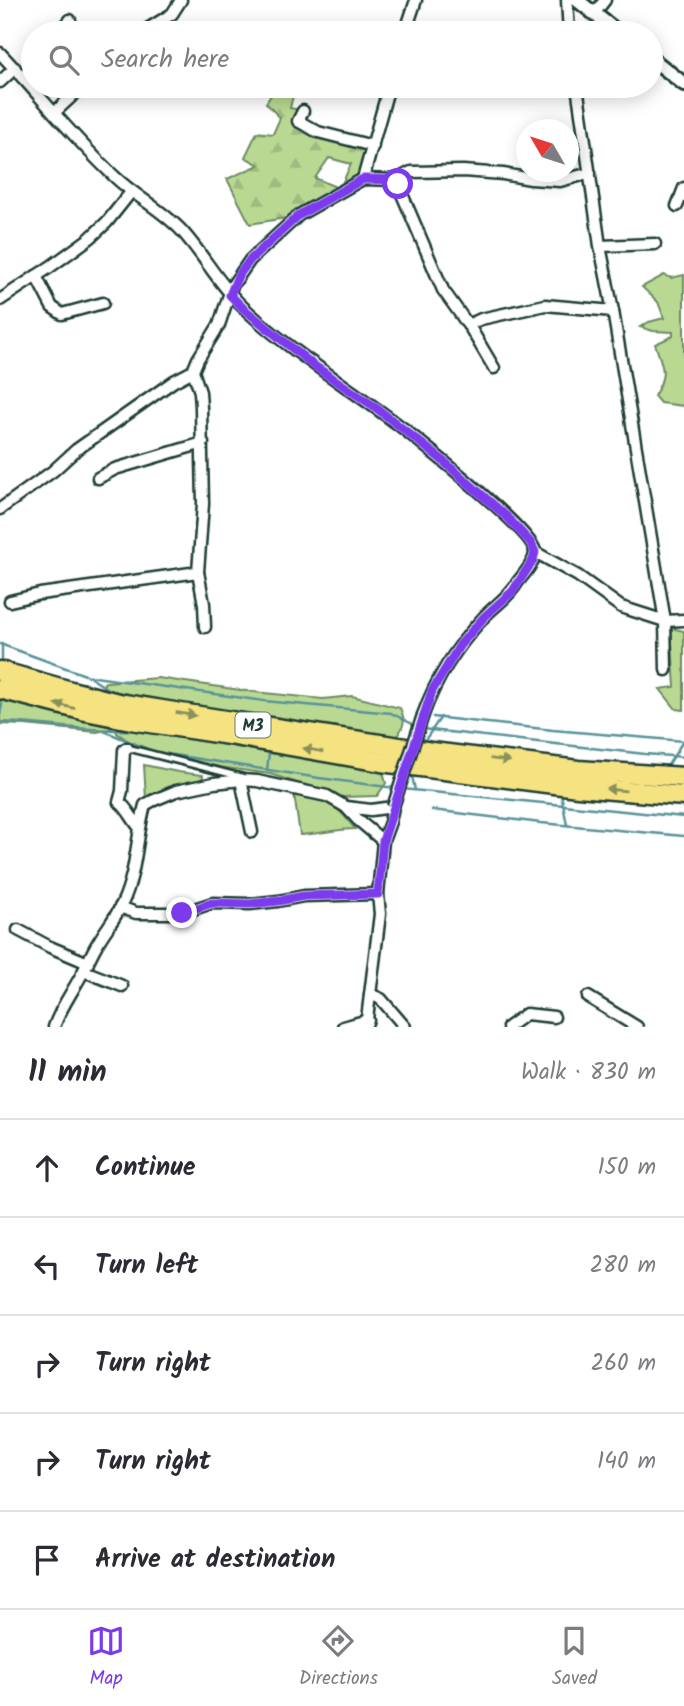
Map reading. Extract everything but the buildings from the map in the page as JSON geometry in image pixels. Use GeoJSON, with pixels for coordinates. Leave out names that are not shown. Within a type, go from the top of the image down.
{"type":"FeatureCollection","features":[{"type":"Feature","properties":{"kind":"highway","name":"M3"},"geometry":{"type":"LineString","coordinates":[[0,671],[118,703],[239,723],[432,752],[578,770],[684,777]]}},
{"type":"Feature","properties":{"kind":"highway","name":"M3"},"geometry":{"type":"LineString","coordinates":[[0,689],[131,720],[381,762],[565,785],[684,796]]}},
{"type":"Feature","properties":{"kind":"main road"},"geometry":{"type":"LineString","coordinates":[[577,0],[603,21]]}},
{"type":"Feature","properties":{"kind":"main road"},"geometry":{"type":"LineString","coordinates":[[663,67],[684,84]]}},
{"type":"Feature","properties":{"kind":"street"},"geometry":{"type":"LineString","coordinates":[[164,21],[181,0]]}},
{"type":"Feature","properties":{"kind":"street"},"geometry":{"type":"LineString","coordinates":[[409,21],[416,0]]}},
{"type":"Feature","properties":{"kind":"street"},"geometry":{"type":"LineString","coordinates":[[567,0],[568,21]]}},
{"type":"Feature","properties":{"kind":"street"},"geometry":{"type":"LineString","coordinates":[[594,14],[605,0]]}},
{"type":"Feature","properties":{"kind":"street"},"geometry":{"type":"LineString","coordinates":[[0,53],[21,75]]}},
{"type":"Feature","properties":{"kind":"street"},"geometry":{"type":"LineString","coordinates":[[0,82],[21,71]]}},
{"type":"Feature","properties":{"kind":"street"},"geometry":{"type":"LineString","coordinates":[[42,98],[102,165],[131,192],[181,230],[230,295],[244,309],[296,352],[375,407],[441,459],[507,517],[531,543],[535,552],[578,576],[621,607],[665,621],[684,620]]}},
{"type":"Feature","properties":{"kind":"street"},"geometry":{"type":"LineString","coordinates":[[55,112],[70,98]]}},
{"type":"Feature","properties":{"kind":"street"},"geometry":{"type":"LineString","coordinates":[[363,179],[386,98]]}},
{"type":"Feature","properties":{"kind":"street"},"geometry":{"type":"LineString","coordinates":[[579,98],[600,246],[665,621],[666,670]]}},
{"type":"Feature","properties":{"kind":"street"},"geometry":{"type":"LineString","coordinates":[[303,111],[298,121],[318,132],[373,146]]}},
{"type":"Feature","properties":{"kind":"street"},"geometry":{"type":"LineString","coordinates":[[0,509],[53,471],[76,450],[174,381],[193,371],[219,325],[238,276],[250,260],[299,215],[363,179],[396,180],[411,172],[503,174],[559,181],[590,173]]}},
{"type":"Feature","properties":{"kind":"street"},"geometry":{"type":"LineString","coordinates":[[396,180],[443,289],[494,369]]}},
{"type":"Feature","properties":{"kind":"street"},"geometry":{"type":"LineString","coordinates":[[677,205],[684,188]]}},
{"type":"Feature","properties":{"kind":"street"},"geometry":{"type":"LineString","coordinates":[[0,300],[98,231],[131,192]]}},
{"type":"Feature","properties":{"kind":"street"},"geometry":{"type":"LineString","coordinates":[[600,246],[656,244]]}},
{"type":"Feature","properties":{"kind":"street"},"geometry":{"type":"LineString","coordinates":[[36,276],[52,306],[62,314],[103,303]]}},
{"type":"Feature","properties":{"kind":"street"},"geometry":{"type":"LineString","coordinates":[[468,325],[481,319],[545,305],[613,311]]}},
{"type":"Feature","properties":{"kind":"street"},"geometry":{"type":"LineString","coordinates":[[193,371],[200,391],[203,443],[203,503],[198,572],[205,627]]}},
{"type":"Feature","properties":{"kind":"street"},"geometry":{"type":"LineString","coordinates":[[98,478],[115,469],[203,443]]}},
{"type":"Feature","properties":{"kind":"street"},"geometry":{"type":"LineString","coordinates":[[343,1027],[367,1023],[380,914],[378,894],[383,841],[432,691],[460,645],[485,616],[513,591],[533,560],[535,552]]}},
{"type":"Feature","properties":{"kind":"street"},"geometry":{"type":"LineString","coordinates":[[10,601],[40,594],[198,572]]}},
{"type":"Feature","properties":{"kind":"street"},"geometry":{"type":"LineString","coordinates":[[127,748],[124,750],[119,802],[139,827]]}},
{"type":"Feature","properties":{"kind":"street"},"geometry":{"type":"LineString","coordinates":[[241,780],[252,832]]}},
{"type":"Feature","properties":{"kind":"street"},"geometry":{"type":"LineString","coordinates":[[54,1027],[59,1011],[120,907],[132,876],[145,805],[152,801],[176,791],[214,783],[257,781],[327,796],[346,807],[383,841]]}},
{"type":"Feature","properties":{"kind":"street"},"geometry":{"type":"LineString","coordinates":[[346,807],[371,810],[393,807]]}},
{"type":"Feature","properties":{"kind":"street"},"geometry":{"type":"LineString","coordinates":[[120,907],[136,913],[182,913],[212,903],[250,904],[304,896],[378,894]]}},
{"type":"Feature","properties":{"kind":"street"},"geometry":{"type":"LineString","coordinates":[[18,930],[122,986]]}},
{"type":"Feature","properties":{"kind":"street"},"geometry":{"type":"LineString","coordinates":[[370,994],[381,999],[405,1027]]}},
{"type":"Feature","properties":{"kind":"street"},"geometry":{"type":"LineString","coordinates":[[587,997],[637,1027]]}},
{"type":"Feature","properties":{"kind":"street"},"geometry":{"type":"LineString","coordinates":[[508,1027],[526,1014],[554,1017]]}},
{"type":"Feature","properties":{"kind":"lane"},"geometry":{"type":"LineString","coordinates":[[127,748],[257,781]]}},
{"type":"Feature","properties":{"kind":"green space"},"geometry":{"type":"Polygon","coordinates":[[[269,98],[292,98],[290,108],[300,110],[296,123],[370,149],[360,178],[341,186],[351,164],[329,158],[315,178],[338,188],[292,217],[250,224],[227,179],[259,165],[245,157],[257,132],[273,134],[280,118],[266,103],[269,98]]]}},
{"type":"Feature","properties":{"kind":"green space"},"geometry":{"type":"Polygon","coordinates":[[[664,275],[671,278],[684,275],[684,406],[660,403],[654,396],[663,376],[655,344],[673,336],[673,332],[640,327],[664,318],[658,302],[642,287],[664,275]]]}},
{"type":"Feature","properties":{"kind":"green space"},"geometry":{"type":"Polygon","coordinates":[[[671,628],[684,631],[684,710],[676,709],[660,689],[675,687],[671,628]]]}},
{"type":"Feature","properties":{"kind":"green space"},"geometry":{"type":"Polygon","coordinates":[[[158,678],[323,699],[352,696],[400,708],[403,725],[395,740],[197,707],[103,687],[106,682],[158,678]]]}},
{"type":"Feature","properties":{"kind":"green space"},"geometry":{"type":"Polygon","coordinates":[[[0,699],[115,728],[97,732],[0,724],[0,699]]]}},
{"type":"Feature","properties":{"kind":"green space"},"geometry":{"type":"Polygon","coordinates":[[[115,728],[382,769],[386,783],[377,796],[341,797],[270,774],[213,766],[143,751],[117,733],[115,728]]]}},
{"type":"Feature","properties":{"kind":"green space"},"geometry":{"type":"Polygon","coordinates":[[[144,765],[203,775],[202,782],[173,787],[146,799],[144,765]]]}},
{"type":"Feature","properties":{"kind":"green space"},"geometry":{"type":"Polygon","coordinates":[[[294,794],[329,803],[355,829],[300,835],[294,794]]]}},
{"type":"Feature","properties":{"kind":"waterway"},"geometry":{"type":"LineString","coordinates":[[0,644],[88,676],[264,701],[391,713],[416,726]]}},
{"type":"Feature","properties":{"kind":"waterway"},"geometry":{"type":"LineString","coordinates":[[2,644],[2,659]]}},
{"type":"Feature","properties":{"kind":"waterway"},"geometry":{"type":"LineString","coordinates":[[91,678],[109,690]]}},
{"type":"Feature","properties":{"kind":"waterway"},"geometry":{"type":"LineString","coordinates":[[0,715],[2,704]]}},
{"type":"Feature","properties":{"kind":"waterway"},"geometry":{"type":"LineString","coordinates":[[433,717],[684,741]]}},
{"type":"Feature","properties":{"kind":"waterway"},"geometry":{"type":"LineString","coordinates":[[423,743],[441,717]]}},
{"type":"Feature","properties":{"kind":"waterway"},"geometry":{"type":"LineString","coordinates":[[0,722],[129,730]]}},
{"type":"Feature","properties":{"kind":"waterway"},"geometry":{"type":"LineString","coordinates":[[422,729],[684,757]]}},
{"type":"Feature","properties":{"kind":"waterway"},"geometry":{"type":"LineString","coordinates":[[104,731],[155,752],[395,788]]}},
{"type":"Feature","properties":{"kind":"waterway"},"geometry":{"type":"LineString","coordinates":[[667,767],[683,741]]}},
{"type":"Feature","properties":{"kind":"waterway"},"geometry":{"type":"LineString","coordinates":[[267,770],[269,753]]}},
{"type":"Feature","properties":{"kind":"waterway"},"geometry":{"type":"LineString","coordinates":[[412,776],[415,790]]}},
{"type":"Feature","properties":{"kind":"waterway"},"geometry":{"type":"LineString","coordinates":[[402,789],[684,817]]}},
{"type":"Feature","properties":{"kind":"waterway"},"geometry":{"type":"LineString","coordinates":[[561,794],[567,825]]}},
{"type":"Feature","properties":{"kind":"waterway"},"geometry":{"type":"LineString","coordinates":[[432,810],[684,836]]}},
{"type":"Feature","properties":{"kind":"route"},"geometry":{"type":"LineString","coordinates":[[182,913],[212,903],[250,904],[304,896],[378,894],[383,841],[432,691],[460,645],[485,616],[513,591],[533,560],[535,552],[531,543],[507,517],[441,459],[375,407],[279,339],[230,295],[232,286],[243,268],[299,215],[363,179],[396,180],[398,184]]}}]}
